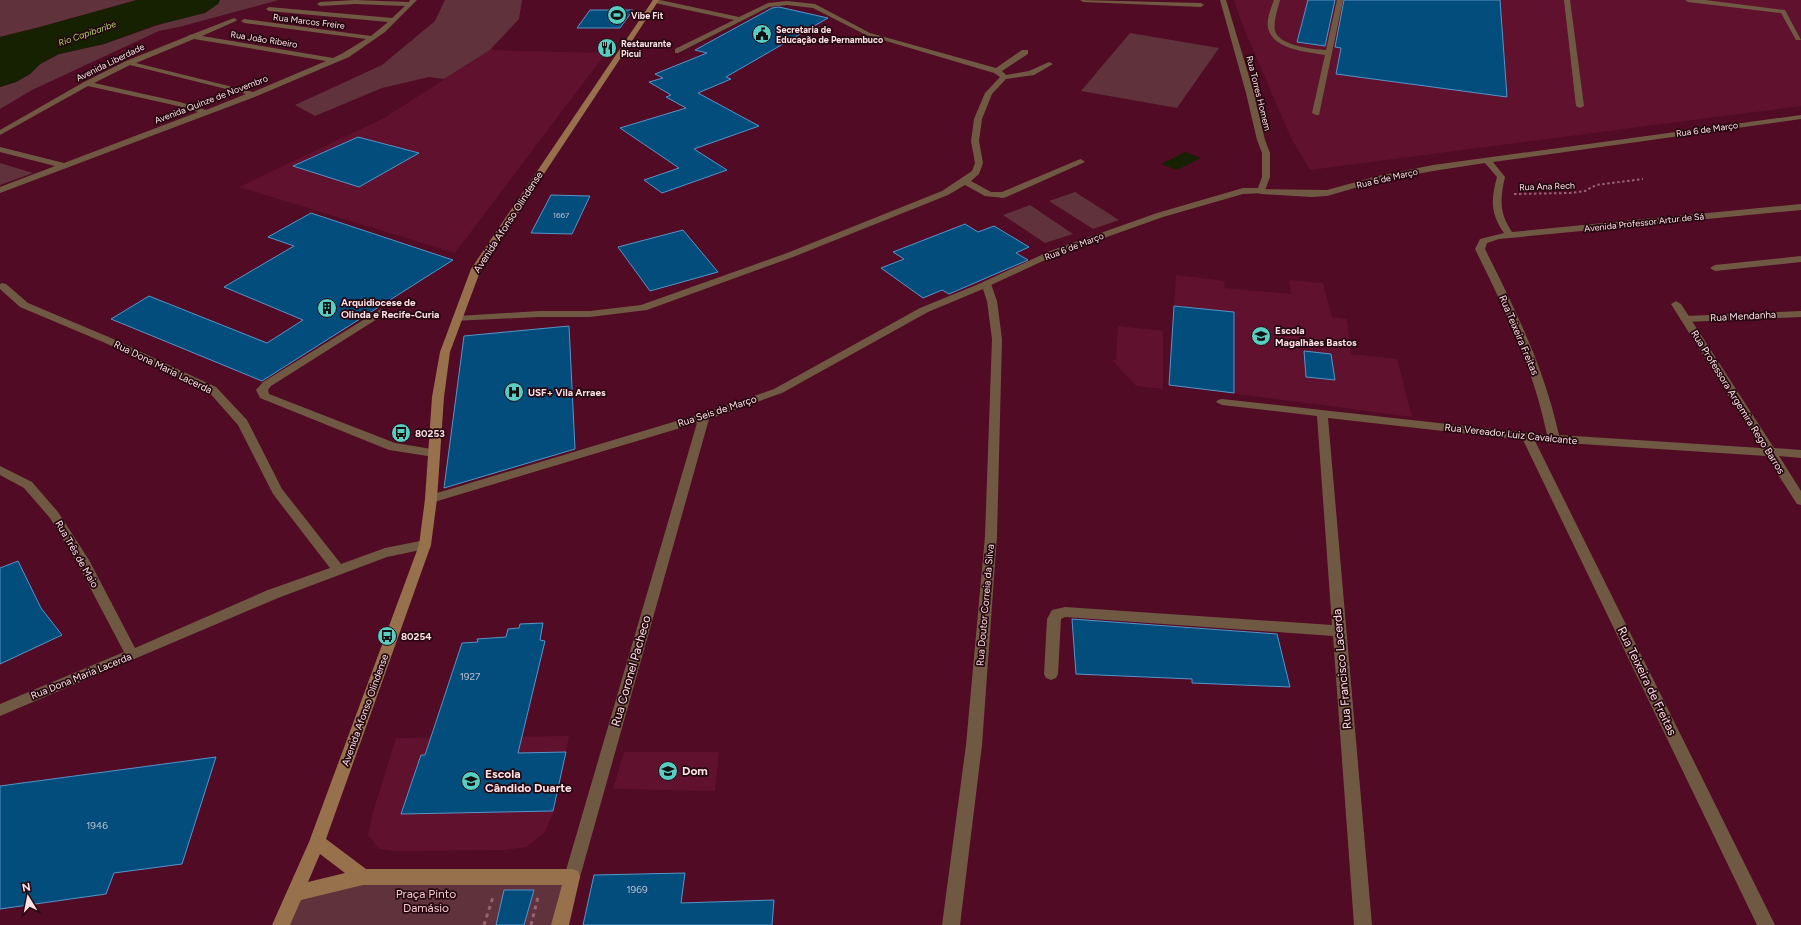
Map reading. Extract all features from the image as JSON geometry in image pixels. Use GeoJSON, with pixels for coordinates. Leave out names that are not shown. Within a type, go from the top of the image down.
{"type":"FeatureCollection","features":[{"type":"Feature","properties":{"kind":"main road","name":"Avenida Afonso Olindense"},"geometry":{"type":"LineString","coordinates":[[281,925],[317,842],[425,545],[431,499],[438,397],[445,352],[476,269],[500,231],[656,1]]}},
{"type":"Feature","properties":{"kind":"main road"},"geometry":{"type":"LineString","coordinates":[[317,842],[362,877]]}},
{"type":"Feature","properties":{"kind":"main road"},"geometry":{"type":"LineString","coordinates":[[295,893],[362,877],[572,877]]}},
{"type":"Feature","properties":{"kind":"main road","name":"Rua Coronel Pacheco"},"geometry":{"type":"LineString","coordinates":[[560,925],[572,877]]}},
{"type":"Feature","properties":{"kind":"street"},"geometry":{"type":"LineString","coordinates":[[1083,0],[1201,5]]}},
{"type":"Feature","properties":{"kind":"street","name":"Rua Torres Homem"},"geometry":{"type":"LineString","coordinates":[[1223,0],[1250,93],[1261,140],[1266,153],[1266,177],[1261,190]]}},
{"type":"Feature","properties":{"kind":"street"},"geometry":{"type":"LineString","coordinates":[[1277,0],[1272,30],[1275,36],[1294,47],[1329,53]]}},
{"type":"Feature","properties":{"kind":"street"},"geometry":{"type":"LineString","coordinates":[[1316,113],[1340,0]]}},
{"type":"Feature","properties":{"kind":"street"},"geometry":{"type":"LineString","coordinates":[[1567,0],[1580,106]]}},
{"type":"Feature","properties":{"kind":"street"},"geometry":{"type":"LineString","coordinates":[[1688,0],[1783,11],[1798,39]]}},
{"type":"Feature","properties":{"kind":"street"},"geometry":{"type":"LineString","coordinates":[[656,1],[740,19]]}},
{"type":"Feature","properties":{"kind":"street"},"geometry":{"type":"LineString","coordinates":[[320,4],[355,2],[412,2]]}},
{"type":"Feature","properties":{"kind":"street","name":"Avenida Quinze de Novembro"},"geometry":{"type":"LineString","coordinates":[[0,190],[254,94],[334,60],[359,48],[394,20],[412,2]]}},
{"type":"Feature","properties":{"kind":"street"},"geometry":{"type":"LineString","coordinates":[[678,51],[768,5],[787,3],[815,6],[868,34],[1000,74],[1031,73],[1048,64]]}},
{"type":"Feature","properties":{"kind":"street"},"geometry":{"type":"LineString","coordinates":[[269,9],[394,20]]}},
{"type":"Feature","properties":{"kind":"street","name":"Avenida Liberdade"},"geometry":{"type":"LineString","coordinates":[[0,133],[87,84],[129,63],[191,36],[234,20]]}},
{"type":"Feature","properties":{"kind":"street","name":"Rua Marcos Freire"},"geometry":{"type":"LineString","coordinates":[[244,21],[371,38]]}},
{"type":"Feature","properties":{"kind":"street","name":"Rua João Ribeiro"},"geometry":{"type":"LineString","coordinates":[[191,36],[334,60]]}},
{"type":"Feature","properties":{"kind":"street"},"geometry":{"type":"LineString","coordinates":[[457,319],[539,314],[590,314],[643,308],[798,252],[945,193],[965,181],[976,172],[979,163],[975,141],[981,110],[1000,74],[1025,52]]}},
{"type":"Feature","properties":{"kind":"street"},"geometry":{"type":"LineString","coordinates":[[129,63],[254,94]]}},
{"type":"Feature","properties":{"kind":"street"},"geometry":{"type":"LineString","coordinates":[[87,84],[180,104],[205,112]]}},
{"type":"Feature","properties":{"kind":"street","name":"Rua 6 de Março"},"geometry":{"type":"LineString","coordinates":[[986,284],[1053,253],[1160,215],[1243,191],[1261,190],[1311,194],[1327,193],[1384,177],[1433,168],[1801,117]]}},
{"type":"Feature","properties":{"kind":"street"},"geometry":{"type":"LineString","coordinates":[[0,149],[65,166]]}},
{"type":"Feature","properties":{"kind":"street"},"geometry":{"type":"LineString","coordinates":[[1488,161],[1501,177],[1497,194],[1500,221],[1510,235]]}},
{"type":"Feature","properties":{"kind":"street"},"geometry":{"type":"LineString","coordinates":[[965,181],[994,196],[1004,194],[1081,162]]}},
{"type":"Feature","properties":{"kind":"street","name":"Avenida Professor Artur de Sá"},"geometry":{"type":"LineString","coordinates":[[1488,238],[1801,207]]}},
{"type":"Feature","properties":{"kind":"street","name":"Rua Teixeira Freitas"},"geometry":{"type":"LineString","coordinates":[[1488,238],[1483,241],[1480,249],[1521,334],[1544,397],[1554,439]]}},
{"type":"Feature","properties":{"kind":"street"},"geometry":{"type":"LineString","coordinates":[[1714,268],[1801,259]]}},
{"type":"Feature","properties":{"kind":"street","name":"Rua Seis de Março"},"geometry":{"type":"LineString","coordinates":[[431,499],[704,417],[778,390],[924,310],[986,284]]}},
{"type":"Feature","properties":{"kind":"street","name":"Rua Doutor Correia da Silva"},"geometry":{"type":"LineString","coordinates":[[951,925],[974,745],[990,536],[997,339],[994,312],[986,284]]}},
{"type":"Feature","properties":{"kind":"street","name":"Rua Dona Maria Lacerda"},"geometry":{"type":"LineString","coordinates":[[2,286],[24,305],[107,340],[212,389],[243,423],[277,491],[339,570]]}},
{"type":"Feature","properties":{"kind":"street","name":"Rua Professora Argemira Rego Barros"},"geometry":{"type":"LineString","coordinates":[[1676,304],[1801,501]]}},
{"type":"Feature","properties":{"kind":"street"},"geometry":{"type":"LineString","coordinates":[[381,312],[267,384],[262,390],[264,396],[393,447],[434,453]]}},
{"type":"Feature","properties":{"kind":"street","name":"Rua Mendanha"},"geometry":{"type":"LineString","coordinates":[[1685,318],[1801,314]]}},
{"type":"Feature","properties":{"kind":"street","name":"Rua Vereador Luiz Cavalcante"},"geometry":{"type":"LineString","coordinates":[[1222,402],[1527,437],[1801,454]]}},
{"type":"Feature","properties":{"kind":"street","name":"Rua Francisco Lacerda"},"geometry":{"type":"LineString","coordinates":[[1322,413],[1363,925]]}},
{"type":"Feature","properties":{"kind":"street","name":"Rua Coronel Pacheco"},"geometry":{"type":"LineString","coordinates":[[572,877],[704,417]]}},
{"type":"Feature","properties":{"kind":"street","name":"Rua Teixeira de Freitas"},"geometry":{"type":"LineString","coordinates":[[1527,437],[1766,925]]}},
{"type":"Feature","properties":{"kind":"street","name":"Rua Três de Maio"},"geometry":{"type":"LineString","coordinates":[[0,470],[28,486],[54,515],[82,560],[132,656]]}},
{"type":"Feature","properties":{"kind":"street","name":"Rua Dona Maria Lacerda"},"geometry":{"type":"LineString","coordinates":[[0,710],[132,656],[273,594],[385,553],[425,545]]}},
{"type":"Feature","properties":{"kind":"street"},"geometry":{"type":"LineString","coordinates":[[1051,674],[1054,619],[1057,614],[1065,612],[1339,631]]}},
{"type":"Feature","properties":{"kind":"path","name":"Rua Ana Rech"},"geometry":{"type":"LineString","coordinates":[[1497,194],[1570,193],[1585,191],[1596,185],[1643,179]]}},
{"type":"Feature","properties":{"kind":"path"},"geometry":{"type":"LineString","coordinates":[[484,925],[499,876]]}},
{"type":"Feature","properties":{"kind":"path"},"geometry":{"type":"LineString","coordinates":[[531,925],[542,877]]}},
{"type":"Feature","properties":{"kind":"shaded area"},"geometry":{"type":"Polygon","coordinates":[[[1234,0],[1801,0],[1801,106],[1310,170],[1291,138],[1242,24],[1234,0]]]}},
{"type":"Feature","properties":{"kind":"shaded area"},"geometry":{"type":"Polygon","coordinates":[[[490,50],[606,53],[455,253],[239,187],[384,118],[490,50]]]}},
{"type":"Feature","properties":{"kind":"shaded area","name":"Escola Magalhães Bastos"},"geometry":{"type":"Polygon","coordinates":[[[1176,275],[1225,281],[1224,288],[1291,294],[1289,280],[1323,283],[1332,317],[1347,319],[1351,354],[1397,359],[1412,417],[1169,385],[1176,275]]]}},
{"type":"Feature","properties":{"kind":"shaded area"},"geometry":{"type":"Polygon","coordinates":[[[1118,326],[1163,331],[1163,389],[1136,386],[1112,360],[1116,360],[1118,326]]]}},
{"type":"Feature","properties":{"kind":"shaded area","name":"Escola Cândido Duarte"},"geometry":{"type":"Polygon","coordinates":[[[569,736],[553,814],[544,833],[526,847],[505,850],[395,851],[379,849],[368,835],[373,812],[396,738],[569,736]]]}},
{"type":"Feature","properties":{"kind":"shaded area","name":"Dom"},"geometry":{"type":"Polygon","coordinates":[[[624,752],[719,752],[715,791],[613,789],[624,752]]]}},
{"type":"Feature","properties":{"kind":"green space"},"geometry":{"type":"Polygon","coordinates":[[[0,0],[137,0],[0,37],[0,0]]]}},
{"type":"Feature","properties":{"kind":"green space"},"geometry":{"type":"Polygon","coordinates":[[[220,0],[279,0],[159,31],[32,90],[0,109],[0,87],[16,82],[30,74],[40,64],[59,54],[104,44],[218,4],[220,0]]]}},
{"type":"Feature","properties":{"kind":"green space"},"geometry":{"type":"Polygon","coordinates":[[[445,0],[522,0],[519,19],[490,50],[444,79],[429,77],[382,88],[315,116],[295,105],[382,65],[435,21],[445,0]]]}},
{"type":"Feature","properties":{"kind":"green space"},"geometry":{"type":"Polygon","coordinates":[[[1130,33],[1219,48],[1177,108],[1081,91],[1130,33]]]}},
{"type":"Feature","properties":{"kind":"green space"},"geometry":{"type":"Polygon","coordinates":[[[0,163],[33,173],[0,185],[0,163]]]}},
{"type":"Feature","properties":{"kind":"green space"},"geometry":{"type":"Polygon","coordinates":[[[1075,192],[1119,220],[1093,229],[1049,201],[1075,192]]]}},
{"type":"Feature","properties":{"kind":"green space"},"geometry":{"type":"Polygon","coordinates":[[[1030,205],[1073,234],[1045,243],[1003,215],[1030,205]]]}},
{"type":"Feature","properties":{"kind":"green space","name":"Praça Pinto Damásio"},"geometry":{"type":"Polygon","coordinates":[[[363,877],[572,877],[560,925],[281,925],[295,893],[363,877]]]}},
{"type":"Feature","properties":{"kind":"water","name":"Rio Capibaribe"},"geometry":{"type":"Polygon","coordinates":[[[137,0],[220,0],[218,4],[205,13],[153,26],[104,44],[59,54],[40,64],[30,74],[16,82],[0,87],[0,37],[137,0]]]}},
{"type":"Feature","properties":{"kind":"water"},"geometry":{"type":"Polygon","coordinates":[[[1185,152],[1201,158],[1177,170],[1161,164],[1185,152]]]}},
{"type":"Feature","properties":{"kind":"building"},"geometry":{"type":"Polygon","coordinates":[[[1308,0],[1335,0],[1325,46],[1297,42],[1308,0]]]}},
{"type":"Feature","properties":{"kind":"building"},"geometry":{"type":"Polygon","coordinates":[[[1344,0],[1500,0],[1507,97],[1336,74],[1341,48],[1335,47],[1344,0]]]}},
{"type":"Feature","properties":{"kind":"building"},"geometry":{"type":"Polygon","coordinates":[[[779,7],[828,18],[726,77],[731,79],[698,93],[759,126],[694,149],[727,170],[662,193],[644,180],[679,168],[620,128],[686,108],[666,97],[671,95],[649,82],[663,78],[655,74],[707,53],[695,50],[772,8],[779,7]]]}},
{"type":"Feature","properties":{"kind":"building"},"geometry":{"type":"Polygon","coordinates":[[[590,10],[633,10],[620,28],[577,28],[590,10]]]}},
{"type":"Feature","properties":{"kind":"building"},"geometry":{"type":"Polygon","coordinates":[[[358,137],[419,153],[359,187],[293,166],[358,137]]]}},
{"type":"Feature","properties":{"kind":"building"},"geometry":{"type":"Polygon","coordinates":[[[551,195],[590,196],[572,234],[531,233],[551,195]]]}},
{"type":"Feature","properties":{"kind":"building","name":"Arquidiocese de Olinda e Recife-Curia"},"geometry":{"type":"Polygon","coordinates":[[[311,213],[453,260],[262,381],[111,319],[149,296],[267,343],[303,320],[224,287],[294,246],[268,237],[311,213]]]}},
{"type":"Feature","properties":{"kind":"building"},"geometry":{"type":"Polygon","coordinates":[[[965,224],[978,232],[994,226],[1029,247],[1016,253],[1028,260],[949,294],[942,290],[923,298],[881,268],[904,259],[893,252],[965,224]]]}},
{"type":"Feature","properties":{"kind":"building"},"geometry":{"type":"Polygon","coordinates":[[[683,230],[718,272],[650,291],[618,247],[683,230]]]}},
{"type":"Feature","properties":{"kind":"building"},"geometry":{"type":"Polygon","coordinates":[[[1174,306],[1234,312],[1234,393],[1169,385],[1174,306]]]}},
{"type":"Feature","properties":{"kind":"building","name":"USF+ Vila Arraes"},"geometry":{"type":"Polygon","coordinates":[[[569,326],[575,449],[444,488],[464,336],[569,326]]]}},
{"type":"Feature","properties":{"kind":"building"},"geometry":{"type":"Polygon","coordinates":[[[1304,351],[1331,354],[1335,380],[1306,377],[1304,351]]]}},
{"type":"Feature","properties":{"kind":"building"},"geometry":{"type":"Polygon","coordinates":[[[18,561],[41,608],[62,635],[0,664],[0,568],[18,561]]]}},
{"type":"Feature","properties":{"kind":"building"},"geometry":{"type":"Polygon","coordinates":[[[1072,619],[1277,634],[1290,687],[1192,683],[1192,679],[1076,674],[1072,619]]]}},
{"type":"Feature","properties":{"kind":"building"},"geometry":{"type":"Polygon","coordinates":[[[543,623],[540,640],[545,641],[518,753],[566,752],[553,811],[401,814],[421,755],[425,755],[462,643],[478,642],[477,639],[506,637],[508,629],[519,628],[520,624],[543,623]]]}},
{"type":"Feature","properties":{"kind":"building"},"geometry":{"type":"Polygon","coordinates":[[[216,757],[182,864],[114,873],[106,894],[0,909],[0,786],[216,757]]]}},
{"type":"Feature","properties":{"kind":"building"},"geometry":{"type":"Polygon","coordinates":[[[685,873],[681,903],[774,900],[772,925],[583,925],[594,875],[685,873]]]}},
{"type":"Feature","properties":{"kind":"building"},"geometry":{"type":"Polygon","coordinates":[[[504,890],[534,890],[524,925],[496,925],[504,890]]]}},
{"type":"Feature","properties":{"kind":"place","name":"Vibe Fit"},"geometry":{"type":"Point","coordinates":[617,15]}},
{"type":"Feature","properties":{"kind":"place","name":"Secretaria de Educação de Pernambuco"},"geometry":{"type":"Point","coordinates":[762,34]}},
{"type":"Feature","properties":{"kind":"place","name":"Restaurante Picui"},"geometry":{"type":"Point","coordinates":[607,48]}},
{"type":"Feature","properties":{"kind":"place","name":"Arquidiocese de Olinda e Recife-Curia"},"geometry":{"type":"Point","coordinates":[327,308]}},
{"type":"Feature","properties":{"kind":"place","name":"Escola Magalhães Bastos"},"geometry":{"type":"Point","coordinates":[1261,336]}},
{"type":"Feature","properties":{"kind":"place","name":"USF+ Vila Arraes"},"geometry":{"type":"Point","coordinates":[514,392]}},
{"type":"Feature","properties":{"kind":"place","name":"80253"},"geometry":{"type":"Point","coordinates":[401,433]}},
{"type":"Feature","properties":{"kind":"place","name":"80254"},"geometry":{"type":"Point","coordinates":[387,636]}},
{"type":"Feature","properties":{"kind":"place","name":"Dom"},"geometry":{"type":"Point","coordinates":[668,771]}},
{"type":"Feature","properties":{"kind":"place","name":"Escola Cândido Duarte"},"geometry":{"type":"Point","coordinates":[471,781]}}]}
